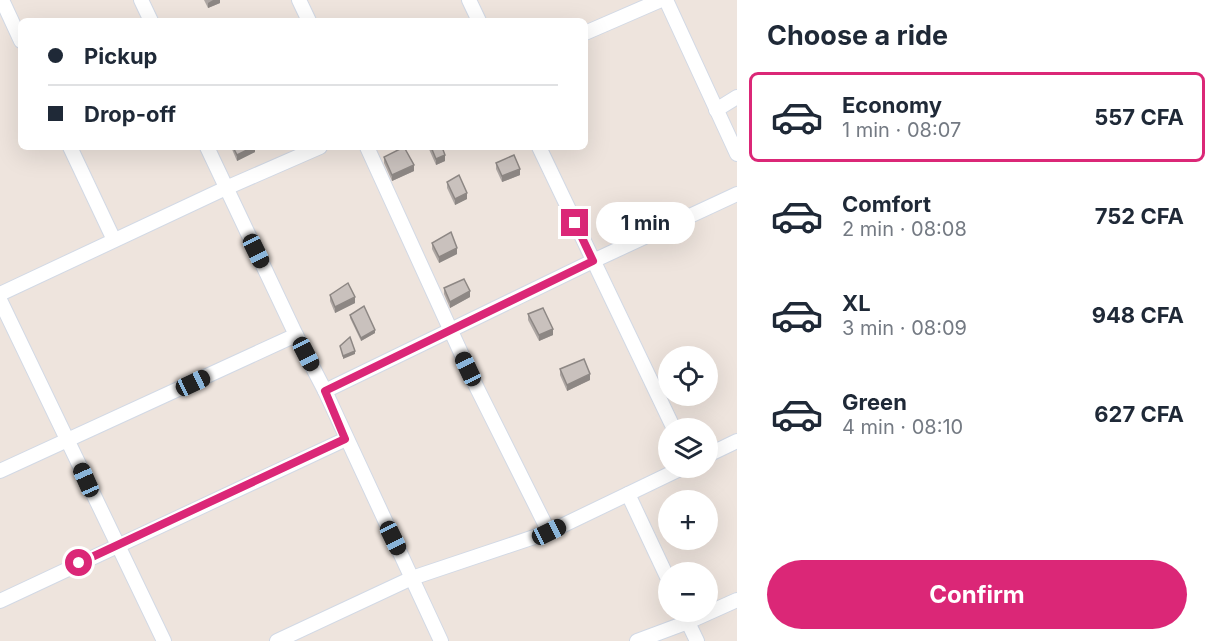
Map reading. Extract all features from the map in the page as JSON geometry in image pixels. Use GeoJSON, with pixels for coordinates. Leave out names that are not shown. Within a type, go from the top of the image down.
{"type":"FeatureCollection","features":[{"type":"Feature","properties":{"kind":"street"},"geometry":{"type":"LineString","coordinates":[[2,0],[18,35]]}},
{"type":"Feature","properties":{"kind":"street"},"geometry":{"type":"LineString","coordinates":[[141,0],[150,18]]}},
{"type":"Feature","properties":{"kind":"street"},"geometry":{"type":"LineString","coordinates":[[299,0],[308,18]]}},
{"type":"Feature","properties":{"kind":"street"},"geometry":{"type":"LineString","coordinates":[[469,0],[478,18]]}},
{"type":"Feature","properties":{"kind":"street"},"geometry":{"type":"LineString","coordinates":[[588,32],[661,0]]}},
{"type":"Feature","properties":{"kind":"street"},"geometry":{"type":"LineString","coordinates":[[666,0],[737,154]]}},
{"type":"Feature","properties":{"kind":"street"},"geometry":{"type":"LineString","coordinates":[[716,110],[737,97]]}},
{"type":"Feature","properties":{"kind":"street"},"geometry":{"type":"LineString","coordinates":[[71,150],[114,240]]}},
{"type":"Feature","properties":{"kind":"street"},"geometry":{"type":"LineString","coordinates":[[208,150],[325,391],[345,439],[441,641]]}},
{"type":"Feature","properties":{"kind":"street"},"geometry":{"type":"LineString","coordinates":[[0,294],[226,188],[313,150]]}},
{"type":"Feature","properties":{"kind":"street"},"geometry":{"type":"LineString","coordinates":[[368,150],[477,388],[549,532]]}},
{"type":"Feature","properties":{"kind":"street"},"geometry":{"type":"LineString","coordinates":[[540,150],[669,418]]}},
{"type":"Feature","properties":{"kind":"street"},"geometry":{"type":"LineString","coordinates":[[325,391],[737,194]]}},
{"type":"Feature","properties":{"kind":"street"},"geometry":{"type":"LineString","coordinates":[[0,300],[164,641]]}},
{"type":"Feature","properties":{"kind":"street"},"geometry":{"type":"LineString","coordinates":[[0,471],[296,335]]}},
{"type":"Feature","properties":{"kind":"street"},"geometry":{"type":"LineString","coordinates":[[0,600],[345,439]]}},
{"type":"Feature","properties":{"kind":"street"},"geometry":{"type":"LineString","coordinates":[[718,450],[737,441]]}},
{"type":"Feature","properties":{"kind":"street"},"geometry":{"type":"LineString","coordinates":[[277,641],[412,578],[549,532],[661,478]]}},
{"type":"Feature","properties":{"kind":"street"},"geometry":{"type":"LineString","coordinates":[[628,494],[660,562]]}},
{"type":"Feature","properties":{"kind":"street"},"geometry":{"type":"LineString","coordinates":[[718,606],[737,600]]}},
{"type":"Feature","properties":{"kind":"street"},"geometry":{"type":"LineString","coordinates":[[638,641],[676,622]]}},
{"type":"Feature","properties":{"kind":"street"},"geometry":{"type":"LineString","coordinates":[[688,622],[697,641]]}},
{"type":"Feature","properties":{"kind":"building"},"geometry":{"type":"Polygon","coordinates":[[[234,150],[247,150],[237,155],[234,150]]]}},
{"type":"Feature","properties":{"kind":"building"},"geometry":{"type":"Polygon","coordinates":[[[398,150],[406,150],[414,165],[392,175],[384,157],[398,150]]]}},
{"type":"Feature","properties":{"kind":"building"},"geometry":{"type":"Polygon","coordinates":[[[432,150],[443,150],[445,155],[436,159],[432,150]]]}},
{"type":"Feature","properties":{"kind":"building"},"geometry":{"type":"Polygon","coordinates":[[[514,155],[520,169],[502,176],[496,163],[514,155]]]}},
{"type":"Feature","properties":{"kind":"building"},"geometry":{"type":"Polygon","coordinates":[[[459,175],[467,193],[455,199],[447,182],[459,175]]]}},
{"type":"Feature","properties":{"kind":"building"},"geometry":{"type":"Polygon","coordinates":[[[451,232],[457,248],[439,257],[432,243],[451,232]]]}},
{"type":"Feature","properties":{"kind":"building"},"geometry":{"type":"Polygon","coordinates":[[[464,279],[470,291],[450,302],[444,288],[464,279]]]}},
{"type":"Feature","properties":{"kind":"building"},"geometry":{"type":"Polygon","coordinates":[[[348,283],[355,297],[335,307],[330,295],[348,283]]]}},
{"type":"Feature","properties":{"kind":"building"},"geometry":{"type":"Polygon","coordinates":[[[364,306],[375,330],[361,338],[350,315],[364,306]]]}},
{"type":"Feature","properties":{"kind":"building"},"geometry":{"type":"Polygon","coordinates":[[[543,308],[553,329],[539,335],[528,314],[543,308]]]}},
{"type":"Feature","properties":{"kind":"building"},"geometry":{"type":"Polygon","coordinates":[[[350,337],[355,351],[343,356],[340,346],[350,337]]]}},
{"type":"Feature","properties":{"kind":"building"},"geometry":{"type":"Polygon","coordinates":[[[584,359],[590,374],[567,385],[560,369],[584,359]]]}},
{"type":"Feature","properties":{"kind":"route"},"geometry":{"type":"LineString","coordinates":[[79,563],[345,439],[325,391],[593,261],[575,223]]}}]}
